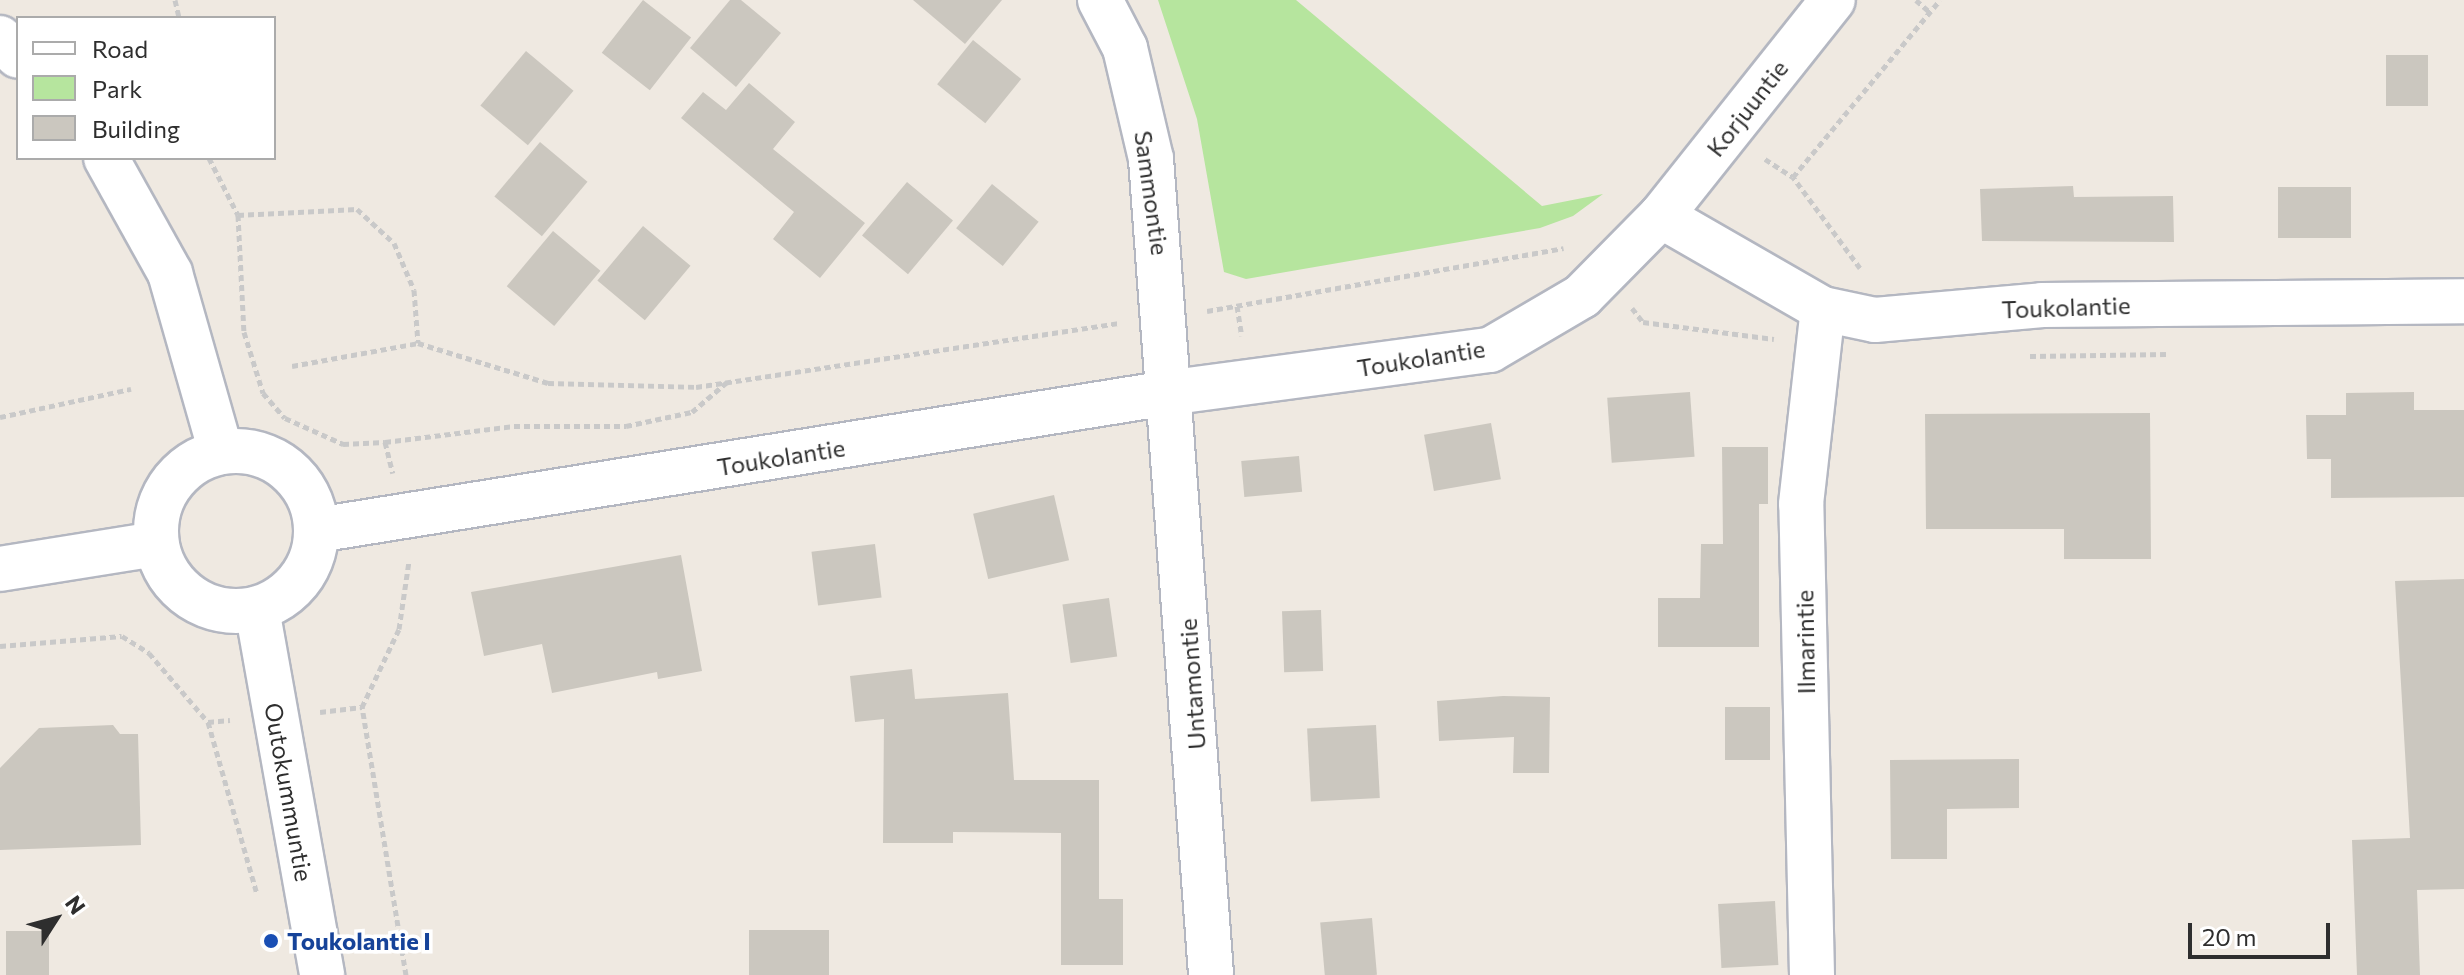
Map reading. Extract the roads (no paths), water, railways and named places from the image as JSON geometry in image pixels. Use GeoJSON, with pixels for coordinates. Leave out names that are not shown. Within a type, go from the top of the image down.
{"type":"FeatureCollection","features":[{"type":"Feature","properties":{"kind":"street","name":"Sammontie"},"geometry":{"type":"LineString","coordinates":[[1100,0],[1125,48],[1151,159],[1174,392]]}},
{"type":"Feature","properties":{"kind":"street","name":"Korjuuntie"},"geometry":{"type":"LineString","coordinates":[[1661,216],[1833,0]]}},
{"type":"Feature","properties":{"kind":"street"},"geometry":{"type":"LineString","coordinates":[[0,38],[16,54]]}},
{"type":"Feature","properties":{"kind":"street"},"geometry":{"type":"LineString","coordinates":[[107,160],[170,273],[221,452]]}},
{"type":"Feature","properties":{"kind":"street","name":"Toukolantie"},"geometry":{"type":"LineString","coordinates":[[317,530],[1174,392],[1490,350],[1582,296],[1661,216],[1823,309],[1875,320],[2042,305],[2464,301]]}},
{"type":"Feature","properties":{"kind":"street","name":"Ilmarintie"},"geometry":{"type":"LineString","coordinates":[[1812,975],[1801,504],[1823,309]]}},
{"type":"Feature","properties":{"kind":"street","name":"Untamontie"},"geometry":{"type":"LineString","coordinates":[[1174,392],[1211,975]]}},
{"type":"Feature","properties":{"kind":"street"},"geometry":{"type":"LineString","coordinates":[[221,452],[275,460],[311,502],[317,530],[301,579],[257,609],[204,605],[165,569],[156,544],[156,519],[177,475],[221,452]]}},
{"type":"Feature","properties":{"kind":"street"},"geometry":{"type":"LineString","coordinates":[[0,569],[156,544]]}},
{"type":"Feature","properties":{"kind":"street","name":"Outokummuntie"},"geometry":{"type":"LineString","coordinates":[[257,609],[322,975]]}},
{"type":"Feature","properties":{"kind":"place","name":"Toukolantie I"},"geometry":{"type":"Point","coordinates":[271,941]}}]}
